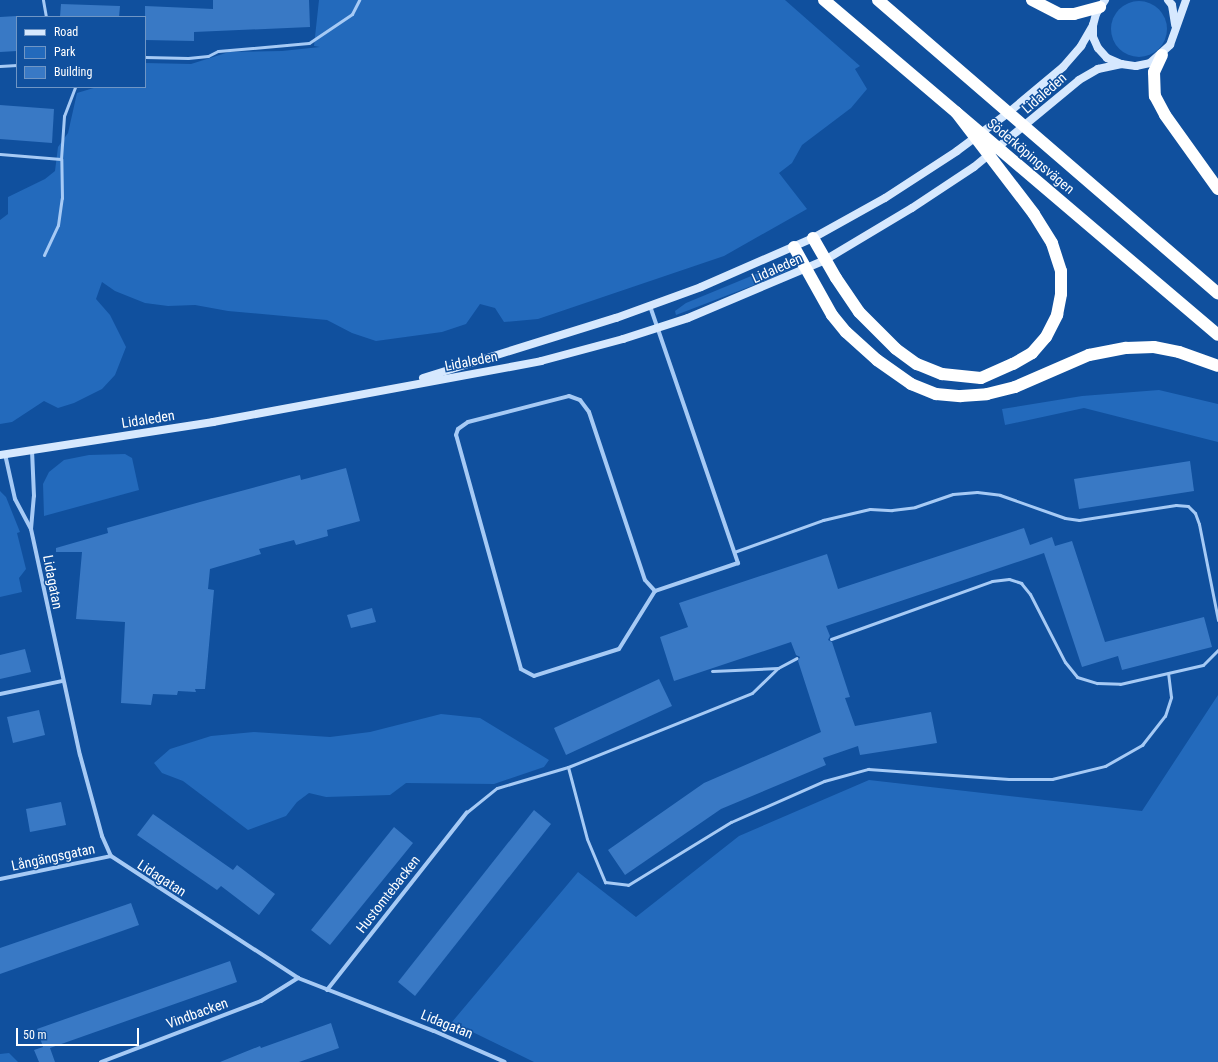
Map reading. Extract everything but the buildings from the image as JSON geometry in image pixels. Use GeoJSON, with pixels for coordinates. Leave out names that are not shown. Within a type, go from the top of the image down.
{"type":"FeatureCollection","features":[{"type":"Feature","properties":{"kind":"highway","name":"Söderköpingsvägen"},"geometry":{"type":"LineString","coordinates":[[824,0],[1024,168],[1218,335]]}},
{"type":"Feature","properties":{"kind":"highway","name":"Söderköpingsvägen"},"geometry":{"type":"LineString","coordinates":[[878,0],[1218,293]]}},
{"type":"Feature","properties":{"kind":"highway"},"geometry":{"type":"LineString","coordinates":[[1032,0],[1060,14],[1074,14],[1103,2]]}},
{"type":"Feature","properties":{"kind":"highway"},"geometry":{"type":"LineString","coordinates":[[1162,55],[1154,72],[1155,96],[1165,115],[1218,189]]}},
{"type":"Feature","properties":{"kind":"highway"},"geometry":{"type":"LineString","coordinates":[[813,238],[825,260],[859,312],[896,349],[917,364],[942,374],[981,378],[1013,364],[1032,353],[1046,337],[1057,315],[1061,294],[1061,271],[1052,243],[1034,214],[956,112]]}},
{"type":"Feature","properties":{"kind":"highway"},"geometry":{"type":"LineString","coordinates":[[794,247],[832,315],[846,332],[877,360],[911,384],[936,394],[961,396],[987,394],[1015,387],[1089,355],[1126,348],[1154,348],[1179,352],[1218,366]]}},
{"type":"Feature","properties":{"kind":"street"},"geometry":{"type":"LineString","coordinates":[[1168,0],[1175,16],[1175,30]]}},
{"type":"Feature","properties":{"kind":"street"},"geometry":{"type":"LineString","coordinates":[[1093,25],[1093,37],[1098,48],[1107,58],[1121,64],[1136,66],[1150,63],[1162,55],[1170,45],[1186,0]]}},
{"type":"Feature","properties":{"kind":"street","name":"Lidaleden"},"geometry":{"type":"LineString","coordinates":[[394,388],[701,287],[813,238],[885,198],[957,151],[1001,118],[1062,67],[1081,46],[1093,25],[1103,2]]}},
{"type":"Feature","properties":{"kind":"street","name":"Lidaleden"},"geometry":{"type":"LineString","coordinates":[[2,455],[213,422],[541,361],[658,328],[806,270],[825,260],[912,208],[974,167],[1079,80],[1098,69],[1121,64]]}},
{"type":"Feature","properties":{"kind":"street"},"geometry":{"type":"LineString","coordinates":[[650,305],[738,563],[655,591],[619,649],[534,676],[521,669],[456,435],[458,429],[468,422],[569,396],[580,400],[589,412],[645,580],[655,591]]}},
{"type":"Feature","properties":{"kind":"street","name":"Lidagatan"},"geometry":{"type":"LineString","coordinates":[[31,529],[34,496],[32,451]]}},
{"type":"Feature","properties":{"kind":"street","name":"Lidagatan"},"geometry":{"type":"LineString","coordinates":[[2,455],[16,499],[31,529],[62,681],[92,802],[111,856],[298,978],[441,1033],[506,1062]]}},
{"type":"Feature","properties":{"kind":"street"},"geometry":{"type":"LineString","coordinates":[[0,694],[62,681]]}},
{"type":"Feature","properties":{"kind":"street","name":"Hustomtebacken"},"geometry":{"type":"LineString","coordinates":[[327,990],[467,812]]}},
{"type":"Feature","properties":{"kind":"street","name":"Långängsgatan"},"geometry":{"type":"LineString","coordinates":[[0,879],[111,856]]}},
{"type":"Feature","properties":{"kind":"street","name":"Vindbacken"},"geometry":{"type":"LineString","coordinates":[[101,1062],[261,1001],[298,978]]}},
{"type":"Feature","properties":{"kind":"lane"},"geometry":{"type":"LineString","coordinates":[[43,0],[46,16]]}},
{"type":"Feature","properties":{"kind":"lane"},"geometry":{"type":"LineString","coordinates":[[146,57],[188,58],[208,56],[218,51],[309,43],[352,14],[359,0]]}},
{"type":"Feature","properties":{"kind":"lane"},"geometry":{"type":"LineString","coordinates":[[0,66],[16,65]]}},
{"type":"Feature","properties":{"kind":"lane"},"geometry":{"type":"LineString","coordinates":[[44,255],[58,225],[62,198],[61,159],[64,116],[75,88]]}},
{"type":"Feature","properties":{"kind":"lane"},"geometry":{"type":"LineString","coordinates":[[0,154],[61,159]]}},
{"type":"Feature","properties":{"kind":"lane"},"geometry":{"type":"LineString","coordinates":[[734,552],[823,520],[870,509],[892,510],[915,507],[953,494],[977,492],[1000,495],[1065,518],[1079,520],[1176,505],[1188,506],[1195,513],[1199,524],[1218,620]]}},
{"type":"Feature","properties":{"kind":"lane"},"geometry":{"type":"LineString","coordinates":[[831,639],[992,581],[1009,579],[1021,583],[1030,594],[1065,662],[1077,677],[1097,683],[1120,684],[1203,665],[1218,650]]}},
{"type":"Feature","properties":{"kind":"lane"},"geometry":{"type":"LineString","coordinates":[[467,812],[497,788],[568,767],[752,693],[778,668],[797,658]]}},
{"type":"Feature","properties":{"kind":"lane"},"geometry":{"type":"LineString","coordinates":[[712,671],[778,668]]}},
{"type":"Feature","properties":{"kind":"lane"},"geometry":{"type":"LineString","coordinates":[[568,767],[587,839],[604,882],[628,886],[731,822],[824,781],[868,769],[1009,779],[1052,779],[1105,766],[1142,745],[1166,716],[1171,697],[1168,673]]}},
{"type":"Feature","properties":{"kind":"green space"},"geometry":{"type":"Polygon","coordinates":[[[319,0],[785,0],[860,66],[855,69],[867,89],[851,108],[802,145],[792,163],[779,173],[807,209],[724,256],[538,319],[504,322],[495,308],[480,304],[466,324],[442,332],[376,341],[352,333],[327,320],[228,311],[195,305],[168,306],[145,303],[115,291],[102,282],[96,299],[110,315],[126,347],[115,375],[102,389],[74,403],[58,408],[44,401],[12,422],[0,424],[0,220],[8,214],[8,197],[45,179],[55,171],[58,147],[68,133],[77,93],[94,88],[146,88],[146,63],[191,64],[229,52],[282,51],[320,47],[314,46],[319,0]]]}},
{"type":"Feature","properties":{"kind":"green space"},"geometry":{"type":"Polygon","coordinates":[[[1139,1],[1150,3],[1159,9],[1165,18],[1167,29],[1165,40],[1159,49],[1150,55],[1139,57],[1128,55],[1119,49],[1113,40],[1111,29],[1113,18],[1119,9],[1128,3],[1139,1]]]}},
{"type":"Feature","properties":{"kind":"green space"},"geometry":{"type":"Polygon","coordinates":[[[790,263],[793,268],[770,279],[676,315],[675,311],[686,303],[778,265],[790,263]]]}},
{"type":"Feature","properties":{"kind":"green space"},"geometry":{"type":"Polygon","coordinates":[[[1159,390],[1218,404],[1218,442],[1084,408],[1005,425],[1002,409],[1082,396],[1159,390]]]}},
{"type":"Feature","properties":{"kind":"green space"},"geometry":{"type":"Polygon","coordinates":[[[125,454],[132,458],[139,490],[44,516],[43,484],[49,472],[64,460],[89,455],[125,454]]]}},
{"type":"Feature","properties":{"kind":"green space"},"geometry":{"type":"Polygon","coordinates":[[[0,491],[6,497],[20,532],[17,533],[26,569],[19,578],[22,592],[0,597],[0,491]]]}},
{"type":"Feature","properties":{"kind":"green space"},"geometry":{"type":"Polygon","coordinates":[[[1218,695],[1218,1062],[534,1062],[452,1022],[578,872],[636,917],[739,836],[869,780],[1142,811],[1218,695]]]}},
{"type":"Feature","properties":{"kind":"green space"},"geometry":{"type":"Polygon","coordinates":[[[441,714],[480,718],[549,760],[544,767],[494,784],[406,783],[390,795],[326,797],[309,793],[297,802],[286,816],[248,830],[183,781],[162,773],[154,763],[170,749],[211,736],[254,732],[330,737],[370,732],[441,714]]]}},
{"type":"Feature","properties":{"kind":"green space"},"geometry":{"type":"Polygon","coordinates":[[[9,1053],[18,1062],[0,1062],[0,1054],[9,1053]]]}}]}
